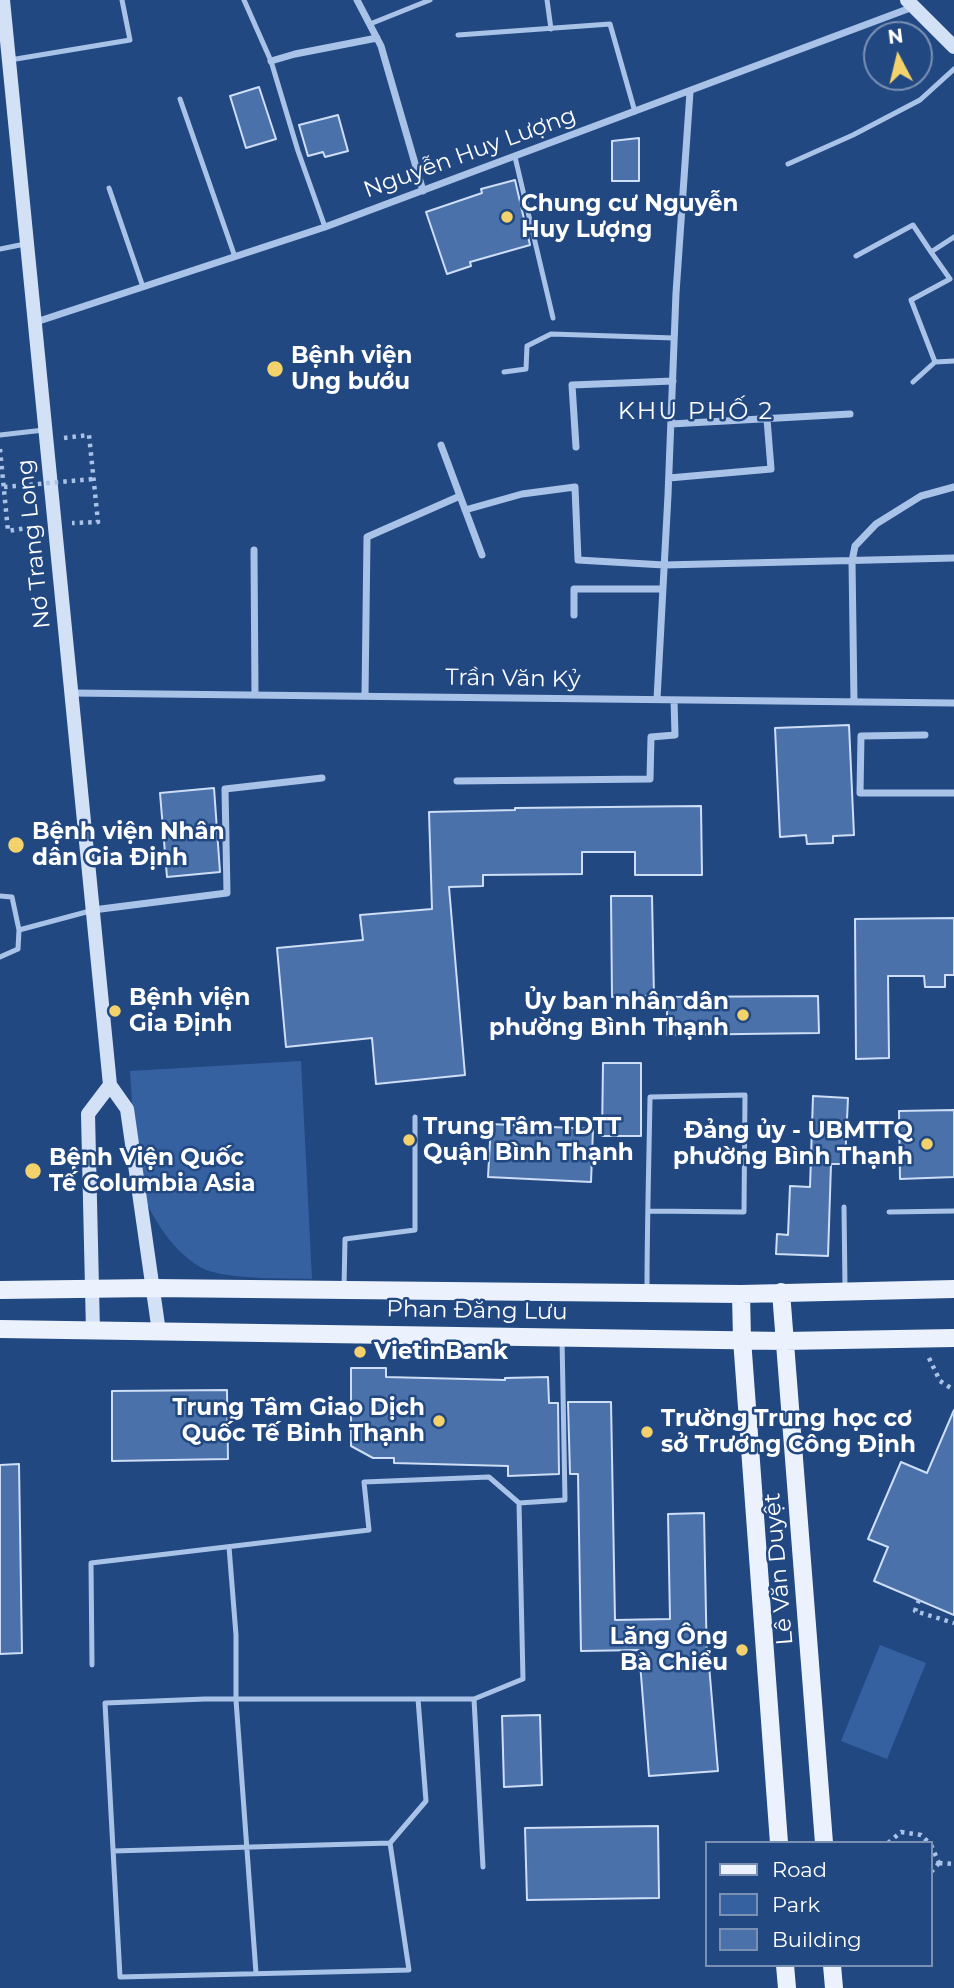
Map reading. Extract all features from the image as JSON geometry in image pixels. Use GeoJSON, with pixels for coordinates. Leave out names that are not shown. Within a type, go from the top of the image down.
{"type":"FeatureCollection","features":[{"type":"Feature","properties":{"kind":"main road","name":"Nơ Trang Long"},"geometry":{"type":"LineString","coordinates":[[3,0],[110,1084],[127,1109],[159,1332]]}},
{"type":"Feature","properties":{"kind":"main road"},"geometry":{"type":"LineString","coordinates":[[913,2],[954,47]]}},
{"type":"Feature","properties":{"kind":"main road"},"geometry":{"type":"LineString","coordinates":[[93,1331],[88,1114],[110,1084]]}},
{"type":"Feature","properties":{"kind":"main road","name":"Phan Đăng Lưu"},"geometry":{"type":"LineString","coordinates":[[0,1290],[152,1288],[741,1294],[954,1289]]}},
{"type":"Feature","properties":{"kind":"main road","name":"Lê Văn Duyệt"},"geometry":{"type":"LineString","coordinates":[[781,1292],[824,1841]]}},
{"type":"Feature","properties":{"kind":"main road","name":"Lê Văn Duyệt"},"geometry":{"type":"LineString","coordinates":[[741,1294],[742,1339],[779,1841]]}},
{"type":"Feature","properties":{"kind":"main road","name":"Phan Đăng Lưu"},"geometry":{"type":"LineString","coordinates":[[0,1329],[784,1341],[954,1338]]}},
{"type":"Feature","properties":{"kind":"main road"},"geometry":{"type":"LineString","coordinates":[[785,1967],[787,1988]]}},
{"type":"Feature","properties":{"kind":"main road"},"geometry":{"type":"LineString","coordinates":[[832,1967],[834,1988]]}},
{"type":"Feature","properties":{"kind":"street"},"geometry":{"type":"LineString","coordinates":[[357,0],[377,38],[423,191]]}},
{"type":"Feature","properties":{"kind":"street","name":"Nguyễn Huy Lượng"},"geometry":{"type":"LineString","coordinates":[[36,322],[326,227],[690,92],[913,2]]}},
{"type":"Feature","properties":{"kind":"street"},"geometry":{"type":"LineString","coordinates":[[271,61],[377,38]]}},
{"type":"Feature","properties":{"kind":"street"},"geometry":{"type":"LineString","coordinates":[[657,699],[674,338],[690,92]]}},
{"type":"Feature","properties":{"kind":"street"},"geometry":{"type":"LineString","coordinates":[[576,447],[572,385],[673,381]]}},
{"type":"Feature","properties":{"kind":"street"},"geometry":{"type":"LineString","coordinates":[[671,424],[850,414]]}},
{"type":"Feature","properties":{"kind":"street"},"geometry":{"type":"LineString","coordinates":[[669,478],[771,469],[766,419]]}},
{"type":"Feature","properties":{"kind":"street"},"geometry":{"type":"LineString","coordinates":[[441,445],[482,555]]}},
{"type":"Feature","properties":{"kind":"street"},"geometry":{"type":"LineString","coordinates":[[465,510],[522,494],[575,487],[578,560],[664,565],[954,558]]}},
{"type":"Feature","properties":{"kind":"street"},"geometry":{"type":"LineString","coordinates":[[854,702],[852,561],[855,546],[876,524],[921,496],[954,487]]}},
{"type":"Feature","properties":{"kind":"street"},"geometry":{"type":"LineString","coordinates":[[365,696],[367,537],[460,496]]}},
{"type":"Feature","properties":{"kind":"street"},"geometry":{"type":"LineString","coordinates":[[254,550],[254,695]]}},
{"type":"Feature","properties":{"kind":"street"},"geometry":{"type":"LineString","coordinates":[[574,615],[573,589],[663,589]]}},
{"type":"Feature","properties":{"kind":"street","name":"Trần Văn Kỷ"},"geometry":{"type":"LineString","coordinates":[[72,693],[954,703]]}},
{"type":"Feature","properties":{"kind":"street"},"geometry":{"type":"LineString","coordinates":[[457,781],[650,779],[651,737],[675,735],[674,699]]}},
{"type":"Feature","properties":{"kind":"street"},"geometry":{"type":"LineString","coordinates":[[925,736],[861,736],[860,793],[954,793]]}},
{"type":"Feature","properties":{"kind":"street"},"geometry":{"type":"LineString","coordinates":[[93,910],[227,893],[225,789],[322,778]]}},
{"type":"Feature","properties":{"kind":"lane"},"geometry":{"type":"LineString","coordinates":[[9,60],[130,40],[122,0]]}},
{"type":"Feature","properties":{"kind":"lane"},"geometry":{"type":"LineString","coordinates":[[244,0],[271,61],[298,151],[326,227]]}},
{"type":"Feature","properties":{"kind":"lane"},"geometry":{"type":"LineString","coordinates":[[370,24],[430,0]]}},
{"type":"Feature","properties":{"kind":"lane"},"geometry":{"type":"LineString","coordinates":[[547,0],[551,29]]}},
{"type":"Feature","properties":{"kind":"lane"},"geometry":{"type":"LineString","coordinates":[[458,35],[610,24],[635,112]]}},
{"type":"Feature","properties":{"kind":"lane"},"geometry":{"type":"LineString","coordinates":[[788,164],[853,135],[920,100],[954,69]]}},
{"type":"Feature","properties":{"kind":"lane"},"geometry":{"type":"LineString","coordinates":[[180,99],[235,257]]}},
{"type":"Feature","properties":{"kind":"lane"},"geometry":{"type":"LineString","coordinates":[[515,157],[553,318]]}},
{"type":"Feature","properties":{"kind":"lane"},"geometry":{"type":"LineString","coordinates":[[110,188],[143,287]]}},
{"type":"Feature","properties":{"kind":"lane"},"geometry":{"type":"LineString","coordinates":[[856,256],[912,225],[950,279],[911,300],[935,362]]}},
{"type":"Feature","properties":{"kind":"lane"},"geometry":{"type":"LineString","coordinates":[[931,252],[954,237]]}},
{"type":"Feature","properties":{"kind":"lane"},"geometry":{"type":"LineString","coordinates":[[0,248],[28,243]]}},
{"type":"Feature","properties":{"kind":"lane"},"geometry":{"type":"LineString","coordinates":[[504,372],[526,369],[527,346],[551,334],[674,338]]}},
{"type":"Feature","properties":{"kind":"lane"},"geometry":{"type":"LineString","coordinates":[[913,382],[935,362],[954,360]]}},
{"type":"Feature","properties":{"kind":"lane"},"geometry":{"type":"LineString","coordinates":[[0,435],[47,435]]}},
{"type":"Feature","properties":{"kind":"lane"},"geometry":{"type":"LineString","coordinates":[[0,896],[12,897],[19,930],[18,949],[0,957]]}},
{"type":"Feature","properties":{"kind":"lane"},"geometry":{"type":"LineString","coordinates":[[19,930],[93,910]]}},
{"type":"Feature","properties":{"kind":"lane"},"geometry":{"type":"LineString","coordinates":[[647,1293],[648,1211],[650,1097],[746,1095],[744,1212],[648,1211]]}},
{"type":"Feature","properties":{"kind":"lane"},"geometry":{"type":"LineString","coordinates":[[344,1291],[345,1239],[415,1230],[415,1117]]}},
{"type":"Feature","properties":{"kind":"lane"},"geometry":{"type":"LineString","coordinates":[[844,1207],[845,1290]]}},
{"type":"Feature","properties":{"kind":"lane"},"geometry":{"type":"LineString","coordinates":[[889,1212],[954,1211]]}},
{"type":"Feature","properties":{"kind":"lane"},"geometry":{"type":"LineString","coordinates":[[92,1665],[91,1563],[369,1530],[364,1482],[489,1477],[519,1503],[565,1500],[562,1337]]}},
{"type":"Feature","properties":{"kind":"lane"},"geometry":{"type":"LineString","coordinates":[[390,1843],[409,1970],[120,1978],[105,1703],[205,1699],[474,1699],[523,1679],[519,1503]]}},
{"type":"Feature","properties":{"kind":"lane"},"geometry":{"type":"LineString","coordinates":[[229,1547],[236,1635],[236,1700],[257,1973]]}},
{"type":"Feature","properties":{"kind":"lane"},"geometry":{"type":"LineString","coordinates":[[113,1851],[390,1843],[426,1801],[418,1699]]}},
{"type":"Feature","properties":{"kind":"lane"},"geometry":{"type":"LineString","coordinates":[[474,1699],[483,1867]]}},
{"type":"Feature","properties":{"kind":"path"},"geometry":{"type":"LineString","coordinates":[[0,444],[8,531],[55,524],[98,522],[89,435],[47,435]]}},
{"type":"Feature","properties":{"kind":"path"},"geometry":{"type":"LineString","coordinates":[[5,487],[93,479]]}},
{"type":"Feature","properties":{"kind":"path"},"geometry":{"type":"LineString","coordinates":[[920,1338],[940,1381],[954,1390]]}},
{"type":"Feature","properties":{"kind":"path"},"geometry":{"type":"LineString","coordinates":[[919,1600],[915,1611],[954,1623]]}},
{"type":"Feature","properties":{"kind":"path"},"geometry":{"type":"LineString","coordinates":[[890,1841],[901,1832],[921,1835],[927,1841]]}},
{"type":"Feature","properties":{"kind":"path"},"geometry":{"type":"LineString","coordinates":[[933,1850],[939,1863]]}},
{"type":"Feature","properties":{"kind":"path"},"geometry":{"type":"LineString","coordinates":[[939,1863],[954,1864]]}},
{"type":"Feature","properties":{"kind":"path"},"geometry":{"type":"LineString","coordinates":[[933,1870],[939,1863]]}},
{"type":"Feature","properties":{"kind":"green space"},"geometry":{"type":"Polygon","coordinates":[[[301,1061],[312,1279],[238,1276],[200,1267],[170,1240],[148,1206],[137,1181],[130,1071],[301,1061]]]}},
{"type":"Feature","properties":{"kind":"green space"},"geometry":{"type":"Polygon","coordinates":[[[880,1645],[926,1663],[887,1759],[841,1741],[880,1645]]]}},
{"type":"Feature","properties":{"kind":"building"},"geometry":{"type":"Polygon","coordinates":[[[259,87],[276,139],[246,148],[230,96],[259,87]]]}},
{"type":"Feature","properties":{"kind":"building"},"geometry":{"type":"Polygon","coordinates":[[[338,115],[348,151],[325,157],[323,152],[308,156],[299,125],[338,115]]]}},
{"type":"Feature","properties":{"kind":"building"},"geometry":{"type":"Polygon","coordinates":[[[639,138],[639,181],[612,181],[612,141],[639,138]]]}},
{"type":"Feature","properties":{"kind":"building"},"geometry":{"type":"Polygon","coordinates":[[[515,180],[530,245],[470,262],[471,266],[447,274],[426,212],[482,193],[481,189],[515,180]]]}},
{"type":"Feature","properties":{"kind":"building"},"geometry":{"type":"Polygon","coordinates":[[[849,725],[854,835],[833,836],[833,843],[807,844],[806,835],[780,837],[775,728],[849,725]]]}},
{"type":"Feature","properties":{"kind":"building"},"geometry":{"type":"Polygon","coordinates":[[[214,788],[220,872],[167,877],[160,793],[214,788]]]}},
{"type":"Feature","properties":{"kind":"building"},"geometry":{"type":"Polygon","coordinates":[[[701,806],[702,875],[635,875],[635,852],[582,852],[582,874],[483,875],[483,886],[449,887],[465,1075],[376,1084],[372,1038],[286,1047],[277,948],[363,940],[360,915],[432,909],[429,812],[515,808],[701,806]]]}},
{"type":"Feature","properties":{"kind":"building"},"geometry":{"type":"Polygon","coordinates":[[[611,896],[652,896],[654,996],[612,997],[611,896]]]}},
{"type":"Feature","properties":{"kind":"building"},"geometry":{"type":"Polygon","coordinates":[[[954,918],[954,975],[945,975],[945,987],[925,987],[924,976],[888,976],[889,1058],[856,1059],[855,919],[954,918]]]}},
{"type":"Feature","properties":{"kind":"building","name":"Ủy ban nhân dân phường Bình Thạnh"},"geometry":{"type":"Polygon","coordinates":[[[818,996],[819,1033],[667,1035],[667,997],[818,996]]]}},
{"type":"Feature","properties":{"kind":"building"},"geometry":{"type":"Polygon","coordinates":[[[603,1063],[641,1063],[641,1136],[602,1136],[603,1063]]]}},
{"type":"Feature","properties":{"kind":"building"},"geometry":{"type":"Polygon","coordinates":[[[813,1096],[848,1098],[845,1164],[831,1164],[828,1256],[776,1254],[777,1234],[788,1235],[790,1186],[810,1187],[813,1096]]]}},
{"type":"Feature","properties":{"kind":"building","name":"Đảng ủy - UBMTTQ phường Bình Thạnh"},"geometry":{"type":"Polygon","coordinates":[[[954,1110],[954,1177],[900,1179],[899,1111],[954,1110]]]}},
{"type":"Feature","properties":{"kind":"building"},"geometry":{"type":"Polygon","coordinates":[[[491,1124],[593,1129],[591,1182],[488,1177],[491,1124]]]}},
{"type":"Feature","properties":{"kind":"building"},"geometry":{"type":"Polygon","coordinates":[[[351,1368],[386,1368],[386,1377],[505,1380],[548,1377],[549,1403],[558,1403],[559,1474],[508,1476],[508,1466],[394,1463],[394,1458],[373,1458],[351,1446],[351,1368]]]}},
{"type":"Feature","properties":{"kind":"building"},"geometry":{"type":"Polygon","coordinates":[[[227,1390],[228,1459],[112,1461],[112,1391],[227,1390]]]}},
{"type":"Feature","properties":{"kind":"building"},"geometry":{"type":"Polygon","coordinates":[[[568,1402],[611,1402],[615,1620],[670,1619],[668,1514],[704,1513],[707,1665],[718,1771],[649,1776],[639,1650],[581,1651],[578,1474],[570,1474],[568,1402]]]}},
{"type":"Feature","properties":{"kind":"building"},"geometry":{"type":"Polygon","coordinates":[[[954,1410],[954,1615],[874,1581],[888,1547],[868,1539],[901,1462],[927,1473],[954,1410]]]}},
{"type":"Feature","properties":{"kind":"building"},"geometry":{"type":"Polygon","coordinates":[[[19,1464],[22,1653],[0,1654],[0,1465],[19,1464]]]}},
{"type":"Feature","properties":{"kind":"building"},"geometry":{"type":"Polygon","coordinates":[[[540,1715],[542,1785],[504,1787],[502,1716],[540,1715]]]}},
{"type":"Feature","properties":{"kind":"building"},"geometry":{"type":"Polygon","coordinates":[[[658,1826],[659,1898],[527,1900],[525,1828],[658,1826]]]}},
{"type":"Feature","properties":{"kind":"place","name":"Chung cư Nguyễn Huy Lượng"},"geometry":{"type":"Point","coordinates":[507,217]}},
{"type":"Feature","properties":{"kind":"place","name":"Bệnh viện Ung bướu"},"geometry":{"type":"Point","coordinates":[275,369]}},
{"type":"Feature","properties":{"kind":"place","name":"Bệnh viện Nhân dân Gia Định"},"geometry":{"type":"Point","coordinates":[16,845]}},
{"type":"Feature","properties":{"kind":"place","name":"Bệnh viện Gia Định"},"geometry":{"type":"Point","coordinates":[115,1011]}},
{"type":"Feature","properties":{"kind":"place","name":"Ủy ban nhân dân phường Bình Thạnh"},"geometry":{"type":"Point","coordinates":[743,1015]}},
{"type":"Feature","properties":{"kind":"place","name":"Trung Tâm TDTT Quận Bình Thạnh"},"geometry":{"type":"Point","coordinates":[409,1140]}},
{"type":"Feature","properties":{"kind":"place","name":"Đảng ủy - UBMTTQ phường Bình Thạnh"},"geometry":{"type":"Point","coordinates":[927,1144]}},
{"type":"Feature","properties":{"kind":"place","name":"Bệnh Viện Quốc Tế Columbia Asia"},"geometry":{"type":"Point","coordinates":[33,1171]}},
{"type":"Feature","properties":{"kind":"place","name":"VietinBank"},"geometry":{"type":"Point","coordinates":[360,1352]}},
{"type":"Feature","properties":{"kind":"place","name":"Trung Tâm Giao Dịch Quốc Tế Binh Thạnh"},"geometry":{"type":"Point","coordinates":[439,1421]}},
{"type":"Feature","properties":{"kind":"place","name":"Trường Trung học cơ sở Trương Công Định"},"geometry":{"type":"Point","coordinates":[647,1432]}},
{"type":"Feature","properties":{"kind":"place","name":"Lăng Ông Bà Chiểu"},"geometry":{"type":"Point","coordinates":[742,1650]}},
{"type":"Feature","properties":{"kind":"district","name":"KHU PHỐ 2"},"geometry":{"type":"Point","coordinates":[696,412]}}]}
